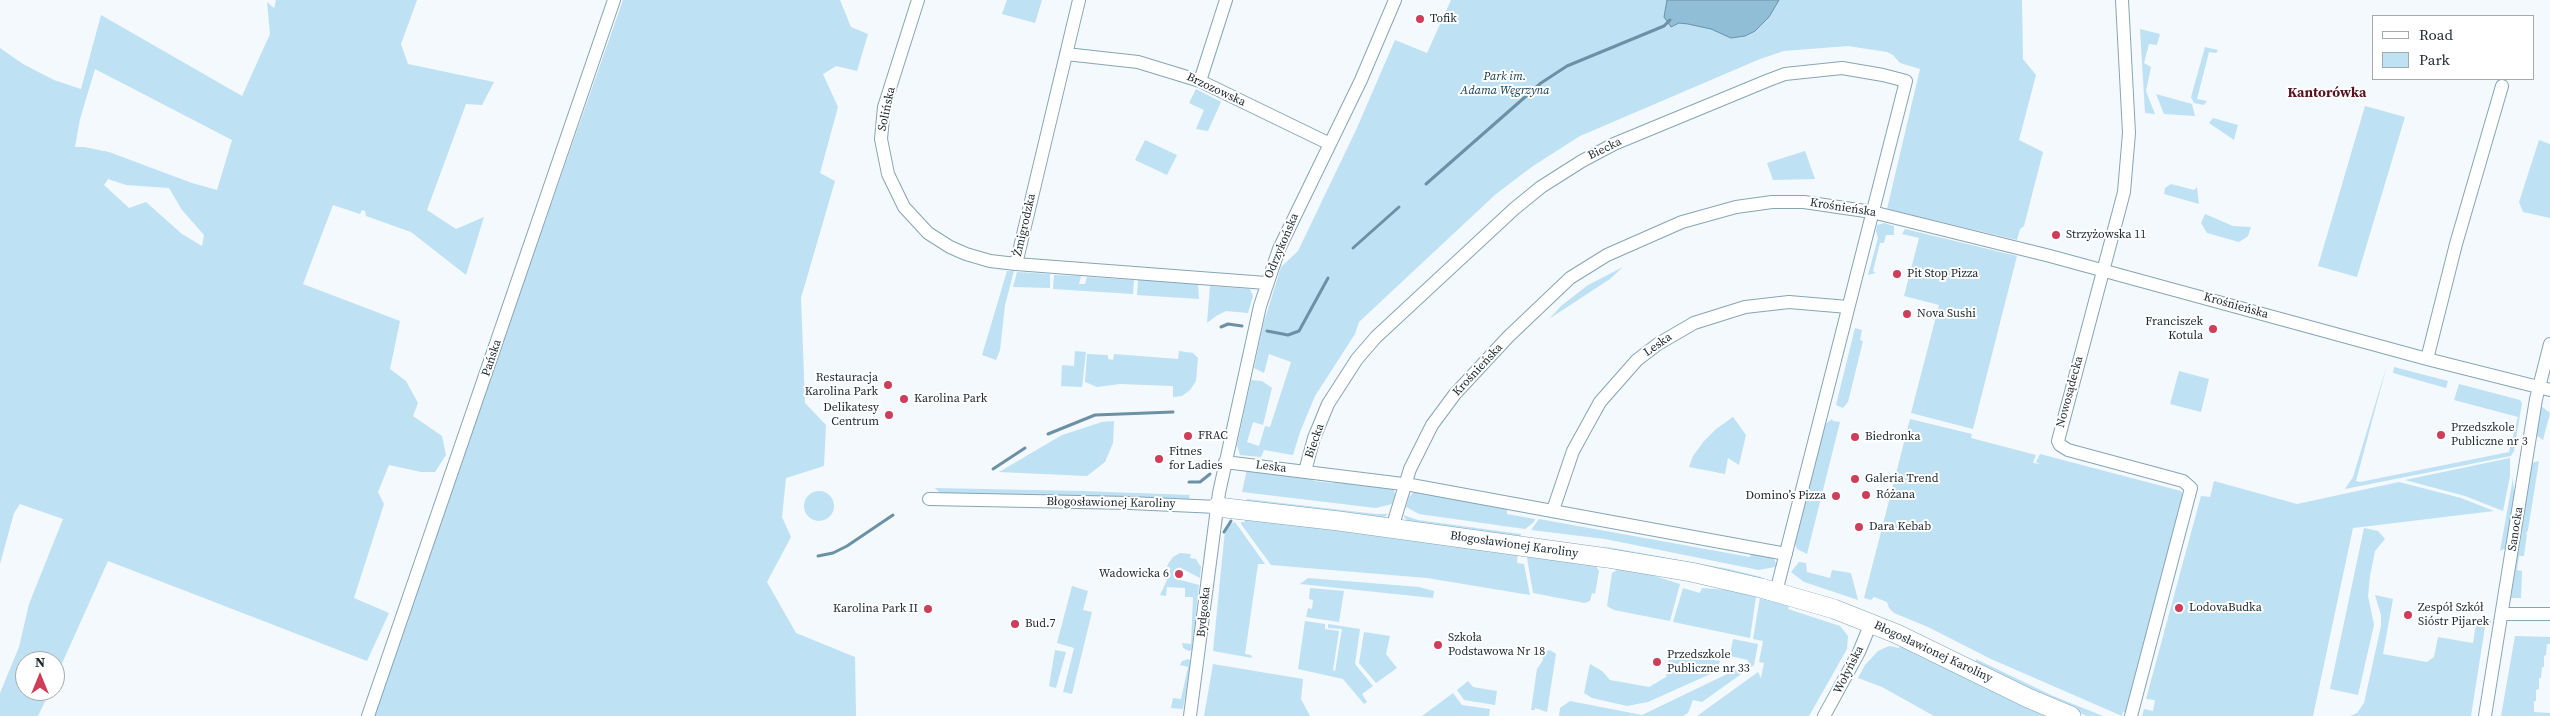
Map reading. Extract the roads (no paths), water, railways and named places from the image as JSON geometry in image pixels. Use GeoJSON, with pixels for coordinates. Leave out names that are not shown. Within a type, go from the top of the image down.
{"type":"FeatureCollection","features":[{"type":"Feature","properties":{"kind":"street","name":"Pańska"},"geometry":{"type":"LineString","coordinates":[[368,716],[519,282],[614,0]]}},
{"type":"Feature","properties":{"kind":"street","name":"Solińska"},"geometry":{"type":"LineString","coordinates":[[918,0],[884,107],[881,139],[888,174],[904,207],[928,233],[950,247],[966,254],[990,261],[1016,264]]}},
{"type":"Feature","properties":{"kind":"street","name":"Żmigrodzka"},"geometry":{"type":"LineString","coordinates":[[1079,0],[1016,264],[1266,283]]}},
{"type":"Feature","properties":{"kind":"street"},"geometry":{"type":"LineString","coordinates":[[1200,81],[1226,0]]}},
{"type":"Feature","properties":{"kind":"street","name":"Odrzykońska"},"geometry":{"type":"LineString","coordinates":[[1217,507],[1266,283],[1279,249],[1330,144],[1395,0]]}},
{"type":"Feature","properties":{"kind":"street","name":"Nowosądecka"},"geometry":{"type":"LineString","coordinates":[[2122,0],[2129,112],[2128,159],[2124,192],[2058,440],[2060,446],[2068,450],[2184,481],[2190,488],[2131,716]]}},
{"type":"Feature","properties":{"kind":"street","name":"Brzozowska"},"geometry":{"type":"LineString","coordinates":[[1066,54],[1138,62],[1200,81],[1330,144]]}},
{"type":"Feature","properties":{"kind":"street","name":"Biecka"},"geometry":{"type":"LineString","coordinates":[[1305,472],[1314,438],[1328,404],[1356,359],[1376,337],[1540,187],[1614,144],[1786,74],[1842,68],[1906,81],[1872,212]]}},
{"type":"Feature","properties":{"kind":"street"},"geometry":{"type":"LineString","coordinates":[[2427,359],[2456,244],[2502,86]]}},
{"type":"Feature","properties":{"kind":"street","name":"Krośnieńska"},"geometry":{"type":"LineString","coordinates":[[1392,528],[1404,484],[1432,425],[1455,394],[1547,298],[1589,266],[1682,222],[1736,207],[1772,202],[1804,202],[1872,212],[2103,270],[2427,359],[2544,389]]}},
{"type":"Feature","properties":{"kind":"street"},"geometry":{"type":"LineString","coordinates":[[1776,592],[1872,212]]}},
{"type":"Feature","properties":{"kind":"street","name":"Leska"},"geometry":{"type":"LineString","coordinates":[[1553,510],[1573,451],[1589,418],[1615,382],[1637,360],[1658,344],[1694,323],[1745,307],[1788,302],[1848,307]]}},
{"type":"Feature","properties":{"kind":"street","name":"Sanocka"},"geometry":{"type":"LineString","coordinates":[[2485,716],[2544,389],[2550,344]]}},
{"type":"Feature","properties":{"kind":"street","name":"Leska"},"geometry":{"type":"LineString","coordinates":[[1226,462],[1404,484],[1786,554]]}},
{"type":"Feature","properties":{"kind":"street","name":"Błogosławionej Karoliny"},"geometry":{"type":"LineString","coordinates":[[929,500],[1130,503],[1217,507],[1392,528],[1607,558],[1691,572],[1776,592],[1872,624],[1931,649],[2028,698],[2071,716]]}},
{"type":"Feature","properties":{"kind":"street","name":"Bydgoska"},"geometry":{"type":"LineString","coordinates":[[1190,716],[1217,507]]}},
{"type":"Feature","properties":{"kind":"street"},"geometry":{"type":"LineString","coordinates":[[2502,614],[2550,614]]}},
{"type":"Feature","properties":{"kind":"street","name":"Wołyńska"},"geometry":{"type":"LineString","coordinates":[[1824,716],[1872,624]]}},
{"type":"Feature","properties":{"kind":"waterway"},"geometry":{"type":"LineString","coordinates":[[1426,184],[1541,83],[1567,66],[1664,26],[1670,20]]}},
{"type":"Feature","properties":{"kind":"waterway"},"geometry":{"type":"LineString","coordinates":[[1353,248],[1399,207]]}},
{"type":"Feature","properties":{"kind":"waterway"},"geometry":{"type":"LineString","coordinates":[[1267,331],[1288,335],[1299,331],[1328,278]]}},
{"type":"Feature","properties":{"kind":"waterway"},"geometry":{"type":"LineString","coordinates":[[1221,327],[1228,324],[1242,326]]}},
{"type":"Feature","properties":{"kind":"waterway"},"geometry":{"type":"LineString","coordinates":[[1048,434],[1095,415],[1173,412]]}},
{"type":"Feature","properties":{"kind":"waterway"},"geometry":{"type":"LineString","coordinates":[[993,469],[1025,448]]}},
{"type":"Feature","properties":{"kind":"waterway"},"geometry":{"type":"LineString","coordinates":[[1189,482],[1200,482],[1210,474]]}},
{"type":"Feature","properties":{"kind":"waterway"},"geometry":{"type":"LineString","coordinates":[[818,556],[833,553],[847,546],[893,515]]}},
{"type":"Feature","properties":{"kind":"waterway"},"geometry":{"type":"LineString","coordinates":[[1224,532],[1231,521]]}},
{"type":"Feature","properties":{"kind":"place","name":"Tofik"},"geometry":{"type":"Point","coordinates":[1420,19]}},
{"type":"Feature","properties":{"kind":"place","name":"Strzyżowska 11"},"geometry":{"type":"Point","coordinates":[2056,235]}},
{"type":"Feature","properties":{"kind":"place","name":"Pit Stop Pizza"},"geometry":{"type":"Point","coordinates":[1897,274]}},
{"type":"Feature","properties":{"kind":"place","name":"Nova Sushi"},"geometry":{"type":"Point","coordinates":[1907,314]}},
{"type":"Feature","properties":{"kind":"place","name":"Franciszek Kotula"},"geometry":{"type":"Point","coordinates":[2213,329]}},
{"type":"Feature","properties":{"kind":"place","name":"Restauracja Karolina Park"},"geometry":{"type":"Point","coordinates":[888,385]}},
{"type":"Feature","properties":{"kind":"place","name":"Karolina Park"},"geometry":{"type":"Point","coordinates":[904,399]}},
{"type":"Feature","properties":{"kind":"place","name":"Delikatesy Centrum"},"geometry":{"type":"Point","coordinates":[889,415]}},
{"type":"Feature","properties":{"kind":"place","name":"Przedszkole Publiczne nr 3"},"geometry":{"type":"Point","coordinates":[2441,435]}},
{"type":"Feature","properties":{"kind":"place","name":"FRAC"},"geometry":{"type":"Point","coordinates":[1188,436]}},
{"type":"Feature","properties":{"kind":"place","name":"Biedronka"},"geometry":{"type":"Point","coordinates":[1855,437]}},
{"type":"Feature","properties":{"kind":"place","name":"Fitnes for Ladies"},"geometry":{"type":"Point","coordinates":[1159,459]}},
{"type":"Feature","properties":{"kind":"place","name":"Galeria Trend"},"geometry":{"type":"Point","coordinates":[1855,479]}},
{"type":"Feature","properties":{"kind":"place","name":"Różana"},"geometry":{"type":"Point","coordinates":[1866,495]}},
{"type":"Feature","properties":{"kind":"place","name":"Domino’s Pizza"},"geometry":{"type":"Point","coordinates":[1836,496]}},
{"type":"Feature","properties":{"kind":"place","name":"Dara Kebab"},"geometry":{"type":"Point","coordinates":[1859,527]}},
{"type":"Feature","properties":{"kind":"place","name":"Wadowicka 6"},"geometry":{"type":"Point","coordinates":[1179,574]}},
{"type":"Feature","properties":{"kind":"place","name":"LodovaBudka"},"geometry":{"type":"Point","coordinates":[2179,608]}},
{"type":"Feature","properties":{"kind":"place","name":"Karolina Park II"},"geometry":{"type":"Point","coordinates":[928,609]}},
{"type":"Feature","properties":{"kind":"place","name":"Zespół Szkół Sióstr Pijarek"},"geometry":{"type":"Point","coordinates":[2408,615]}},
{"type":"Feature","properties":{"kind":"place","name":"Bud.7"},"geometry":{"type":"Point","coordinates":[1015,624]}},
{"type":"Feature","properties":{"kind":"place","name":"Szkoła Podstawowa Nr 18"},"geometry":{"type":"Point","coordinates":[1438,645]}},
{"type":"Feature","properties":{"kind":"place","name":"Przedszkole Publiczne nr 33"},"geometry":{"type":"Point","coordinates":[1657,662]}},
{"type":"Feature","properties":{"kind":"district","name":"Kantorówka"},"geometry":{"type":"Point","coordinates":[2327,93]}},
{"type":"Feature","properties":{"kind":"park label","name":"Park im. Adama Węgrzyna"},"geometry":{"type":"Point","coordinates":[1505,84]}}]}
